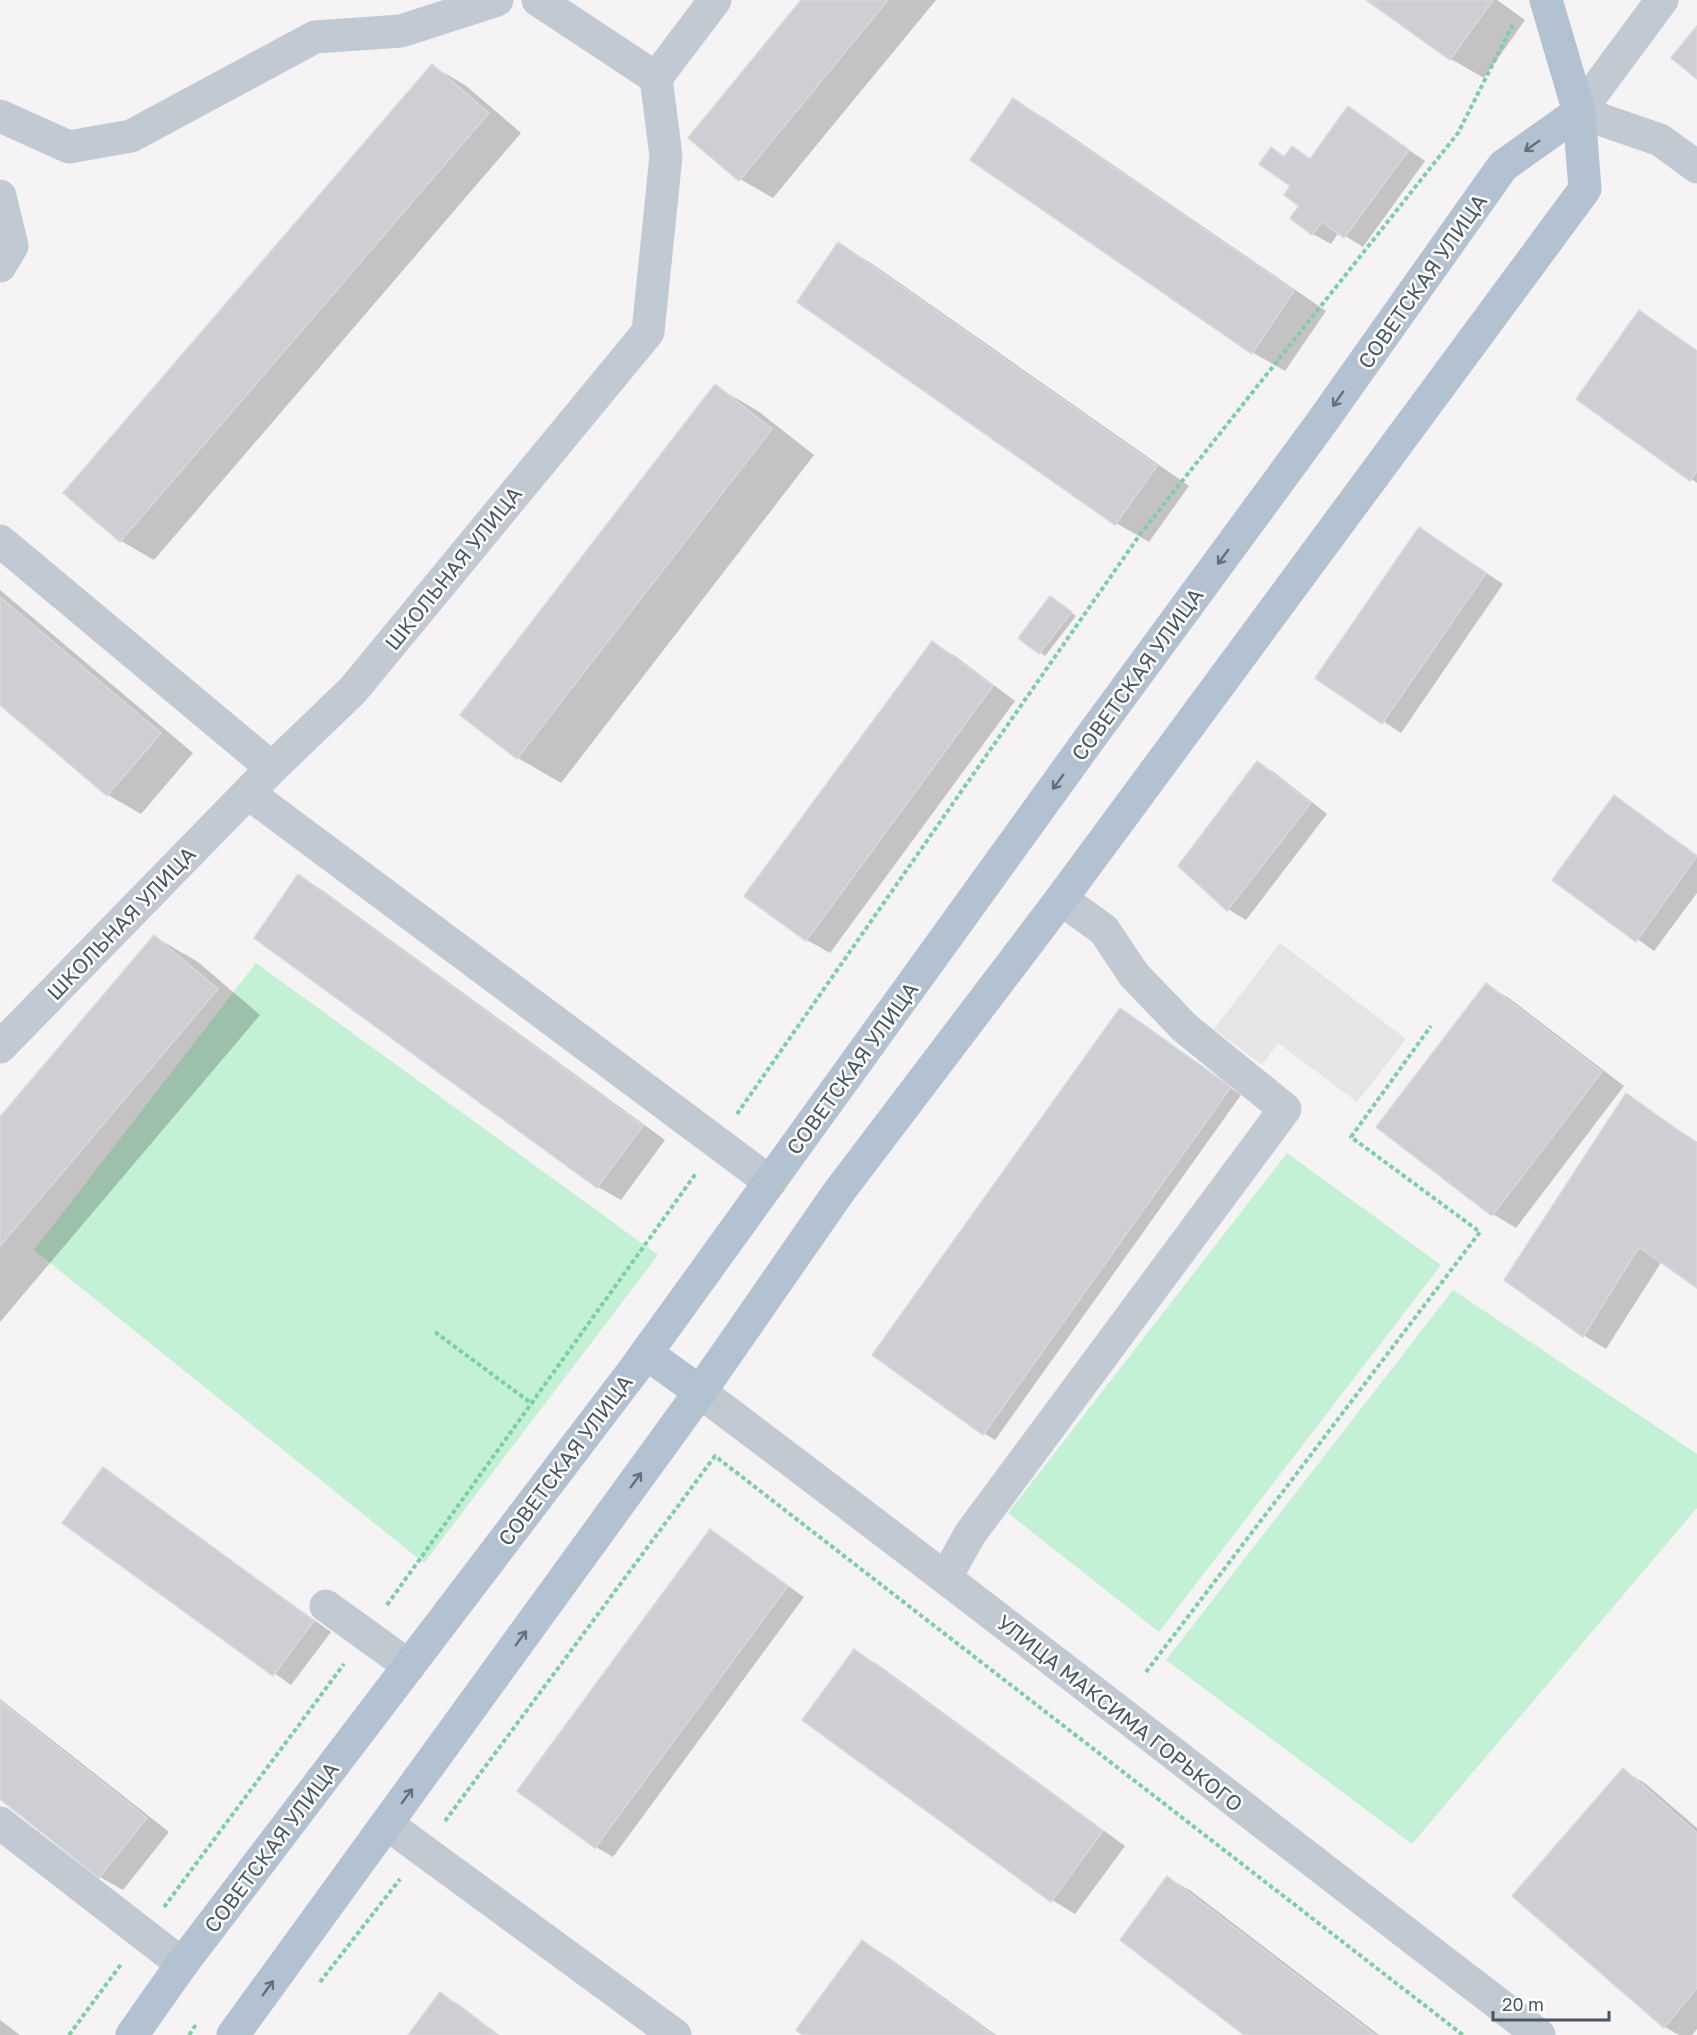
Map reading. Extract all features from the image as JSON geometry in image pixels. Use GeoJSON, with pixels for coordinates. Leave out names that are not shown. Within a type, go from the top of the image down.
{"type":"FeatureCollection","features":[{"type":"Feature","properties":{"kind":"main road"},"geometry":{"type":"LineString","coordinates":[[233,2035],[700,1392],[838,1193],[1061,899],[1585,189],[1579,112],[1546,0]]}},
{"type":"Feature","properties":{"kind":"main road","name":"СОВЕТСКАЯ УЛИЦА"},"geometry":{"type":"LineString","coordinates":[[132,2035],[182,1964],[646,1353],[1319,426],[1503,166],[1579,112]]}},
{"type":"Feature","properties":{"kind":"main road"},"geometry":{"type":"LineString","coordinates":[[646,1353],[700,1392]]}},
{"type":"Feature","properties":{"kind":"street"},"geometry":{"type":"LineString","coordinates":[[0,116],[69,147],[131,136],[315,37],[401,31],[497,0]]}},
{"type":"Feature","properties":{"kind":"street"},"geometry":{"type":"LineString","coordinates":[[538,0],[656,78],[716,0]]}},
{"type":"Feature","properties":{"kind":"street","name":"СОВЕТСКАЯ УЛИЦА"},"geometry":{"type":"LineString","coordinates":[[1579,112],[1662,0]]}},
{"type":"Feature","properties":{"kind":"street","name":"ШКОЛЬНАЯ УЛИЦА"},"geometry":{"type":"LineString","coordinates":[[0,1047],[272,768],[353,690],[648,332],[666,156],[656,78]]}},
{"type":"Feature","properties":{"kind":"street"},"geometry":{"type":"LineString","coordinates":[[1579,112],[1660,140],[1697,167]]}},
{"type":"Feature","properties":{"kind":"street"},"geometry":{"type":"LineString","coordinates":[[0,196],[12,246],[0,266]]}},
{"type":"Feature","properties":{"kind":"street"},"geometry":{"type":"LineString","coordinates":[[0,542],[272,768]]}},
{"type":"Feature","properties":{"kind":"street"},"geometry":{"type":"LineString","coordinates":[[248,793],[770,1182]]}},
{"type":"Feature","properties":{"kind":"street"},"geometry":{"type":"LineString","coordinates":[[946,1576],[970,1534],[1297,1118],[1185,1028],[1134,975],[1104,930],[1061,899]]}},
{"type":"Feature","properties":{"kind":"street","name":"УЛИЦА МАКСИМА ГОРЬКОГО"},"geometry":{"type":"LineString","coordinates":[[700,1392],[946,1576],[1190,1769],[1539,2035]]}},
{"type":"Feature","properties":{"kind":"street"},"geometry":{"type":"LineString","coordinates":[[326,1606],[409,1666]]}},
{"type":"Feature","properties":{"kind":"street"},"geometry":{"type":"LineString","coordinates":[[0,1823],[182,1964]]}},
{"type":"Feature","properties":{"kind":"street"},"geometry":{"type":"LineString","coordinates":[[387,1824],[424,1849],[606,1987],[675,2035]]}},
{"type":"Feature","properties":{"kind":"path"},"geometry":{"type":"LineString","coordinates":[[380,1614],[717,1143],[1141,532],[1458,133],[1516,18]]}},
{"type":"Feature","properties":{"kind":"path"},"geometry":{"type":"LineString","coordinates":[[1146,1672],[1480,1232],[1351,1137],[1431,1026]]}},
{"type":"Feature","properties":{"kind":"path"},"geometry":{"type":"LineString","coordinates":[[435,1332],[531,1403]]}},
{"type":"Feature","properties":{"kind":"path"},"geometry":{"type":"LineString","coordinates":[[315,1989],[424,1849],[715,1456],[1463,2035]]}},
{"type":"Feature","properties":{"kind":"path"},"geometry":{"type":"LineString","coordinates":[[69,2035],[346,1661]]}},
{"type":"Feature","properties":{"kind":"shaded area"},"geometry":{"type":"Polygon","coordinates":[[[1280,943],[1406,1039],[1357,1102],[1278,1043],[1262,1065],[1214,1029],[1280,943]]]}},
{"type":"Feature","properties":{"kind":"green space"},"geometry":{"type":"Polygon","coordinates":[[[256,963],[658,1255],[424,1563],[34,1250],[256,963]]]}},
{"type":"Feature","properties":{"kind":"green space"},"geometry":{"type":"Polygon","coordinates":[[[1287,1153],[1441,1265],[1159,1632],[1008,1513],[1287,1153]]]}},
{"type":"Feature","properties":{"kind":"green space"},"geometry":{"type":"Polygon","coordinates":[[[1453,1290],[1697,1454],[1697,1508],[1412,1844],[1166,1660],[1453,1290]]]}},
{"type":"Feature","properties":{"kind":"building"},"geometry":{"type":"Polygon","coordinates":[[[801,0],[888,0],[739,181],[688,138],[801,0]]]}},
{"type":"Feature","properties":{"kind":"building"},"geometry":{"type":"Polygon","coordinates":[[[1366,0],[1493,0],[1450,60],[1366,0]]]}},
{"type":"Feature","properties":{"kind":"building"},"geometry":{"type":"Polygon","coordinates":[[[1697,26],[1697,79],[1671,58],[1697,26]]]}},
{"type":"Feature","properties":{"kind":"building"},"geometry":{"type":"Polygon","coordinates":[[[432,64],[489,113],[120,542],[63,493],[432,64]]]}},
{"type":"Feature","properties":{"kind":"building"},"geometry":{"type":"Polygon","coordinates":[[[1013,98],[1294,291],[1252,354],[970,160],[1013,98]]]}},
{"type":"Feature","properties":{"kind":"building"},"geometry":{"type":"Polygon","coordinates":[[[1348,106],[1409,150],[1344,238],[1322,222],[1312,235],[1290,218],[1299,206],[1284,195],[1290,186],[1259,164],[1271,147],[1284,157],[1292,146],[1310,159],[1348,106]]]}},
{"type":"Feature","properties":{"kind":"building"},"geometry":{"type":"Polygon","coordinates":[[[838,242],[1157,466],[1115,525],[797,302],[838,242]]]}},
{"type":"Feature","properties":{"kind":"building"},"geometry":{"type":"Polygon","coordinates":[[[1639,310],[1697,351],[1697,471],[1690,481],[1576,399],[1639,310]]]}},
{"type":"Feature","properties":{"kind":"building"},"geometry":{"type":"Polygon","coordinates":[[[715,384],[772,429],[517,759],[460,715],[715,384]]]}},
{"type":"Feature","properties":{"kind":"building"},"geometry":{"type":"Polygon","coordinates":[[[1419,527],[1486,573],[1382,724],[1315,678],[1419,527]]]}},
{"type":"Feature","properties":{"kind":"building"},"geometry":{"type":"Polygon","coordinates":[[[1050,596],[1072,612],[1039,654],[1018,638],[1050,596]]]}},
{"type":"Feature","properties":{"kind":"building"},"geometry":{"type":"Polygon","coordinates":[[[0,597],[161,733],[107,796],[0,705],[0,597]]]}},
{"type":"Feature","properties":{"kind":"building"},"geometry":{"type":"Polygon","coordinates":[[[932,641],[993,686],[806,941],[744,896],[932,641]]]}},
{"type":"Feature","properties":{"kind":"building"},"geometry":{"type":"Polygon","coordinates":[[[1257,761],[1311,803],[1227,911],[1178,866],[1257,761]]]}},
{"type":"Feature","properties":{"kind":"building"},"geometry":{"type":"Polygon","coordinates":[[[1614,795],[1697,856],[1636,942],[1552,880],[1614,795]]]}},
{"type":"Feature","properties":{"kind":"building"},"geometry":{"type":"Polygon","coordinates":[[[298,874],[643,1126],[597,1188],[254,938],[298,874]]]}},
{"type":"Feature","properties":{"kind":"building"},"geometry":{"type":"Polygon","coordinates":[[[154,935],[218,989],[0,1246],[0,1117],[154,935]]]}},
{"type":"Feature","properties":{"kind":"building"},"geometry":{"type":"Polygon","coordinates":[[[1486,983],[1602,1072],[1492,1216],[1376,1127],[1486,983]]]}},
{"type":"Feature","properties":{"kind":"building"},"geometry":{"type":"Polygon","coordinates":[[[1120,1008],[1231,1087],[983,1435],[872,1355],[1120,1008]]]}},
{"type":"Feature","properties":{"kind":"building"},"geometry":{"type":"Polygon","coordinates":[[[1626,1093],[1697,1144],[1697,1288],[1639,1247],[1583,1337],[1504,1280],[1626,1093]]]}},
{"type":"Feature","properties":{"kind":"building"},"geometry":{"type":"Polygon","coordinates":[[[103,1467],[314,1621],[273,1676],[62,1523],[103,1467]]]}},
{"type":"Feature","properties":{"kind":"building"},"geometry":{"type":"Polygon","coordinates":[[[710,1529],[788,1586],[595,1848],[517,1791],[710,1529]]]}},
{"type":"Feature","properties":{"kind":"building"},"geometry":{"type":"Polygon","coordinates":[[[854,1649],[1103,1831],[1051,1902],[802,1720],[854,1649]]]}},
{"type":"Feature","properties":{"kind":"building"},"geometry":{"type":"Polygon","coordinates":[[[0,1701],[147,1818],[99,1878],[0,1799],[0,1701]]]}},
{"type":"Feature","properties":{"kind":"building"},"geometry":{"type":"Polygon","coordinates":[[[1623,1768],[1697,1833],[1697,1988],[1664,2028],[1512,1896],[1623,1768]]]}},
{"type":"Feature","properties":{"kind":"building"},"geometry":{"type":"Polygon","coordinates":[[[1167,1876],[1375,2035],[1244,2035],[1120,1940],[1167,1876]]]}},
{"type":"Feature","properties":{"kind":"building"},"geometry":{"type":"Polygon","coordinates":[[[862,1940],[993,2035],[803,2035],[796,2030],[862,1940]]]}},
{"type":"Feature","properties":{"kind":"building"},"geometry":{"type":"Polygon","coordinates":[[[440,1992],[497,2035],[408,2035],[440,1992]]]}}]}
